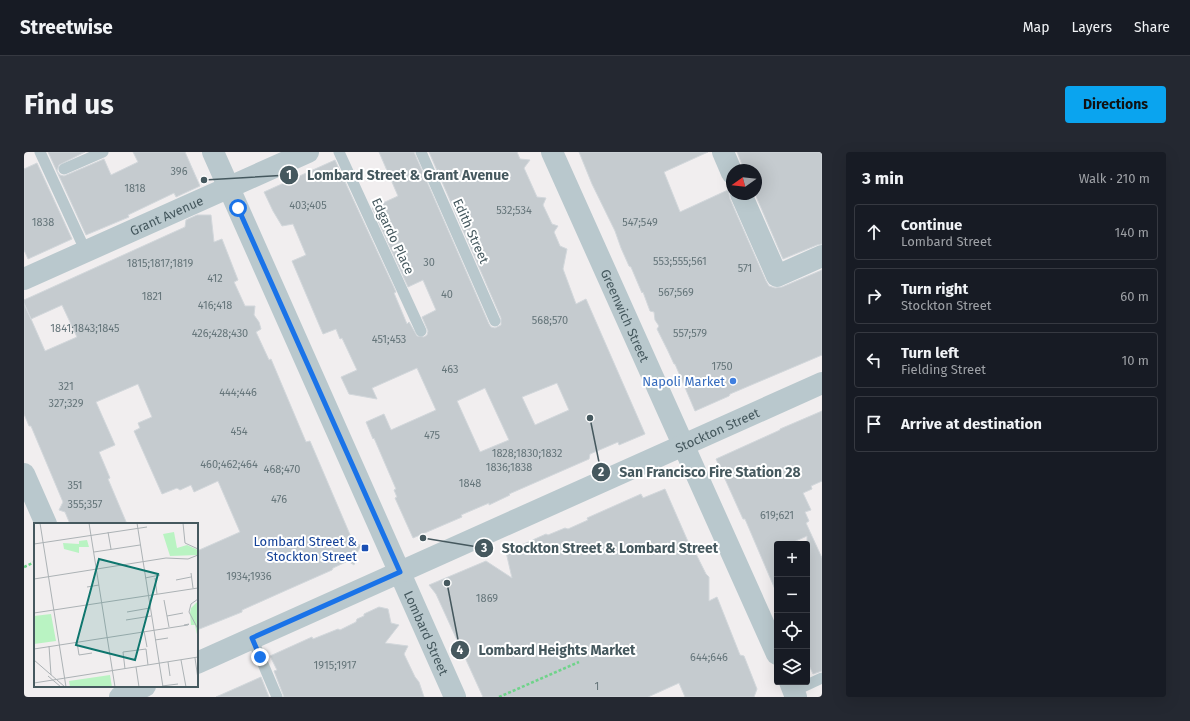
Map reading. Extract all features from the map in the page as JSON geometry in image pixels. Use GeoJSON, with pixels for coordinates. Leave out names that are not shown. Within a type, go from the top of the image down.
{"type":"FeatureCollection","features":[{"type":"Feature","properties":{"kind":"street","name":"Lombard Street"},"geometry":{"type":"LineString","coordinates":[[213,152],[455,697]]}},
{"type":"Feature","properties":{"kind":"street","name":"Grant Avenue"},"geometry":{"type":"LineString","coordinates":[[24,280],[308,152]]}},
{"type":"Feature","properties":{"kind":"street","name":"Greenwich Street"},"geometry":{"type":"LineString","coordinates":[[552,152],[775,649]]}},
{"type":"Feature","properties":{"kind":"street"},"geometry":{"type":"LineString","coordinates":[[723,152],[728,164]]}},
{"type":"Feature","properties":{"kind":"street"},"geometry":{"type":"LineString","coordinates":[[744,200],[777,276],[822,256]]}},
{"type":"Feature","properties":{"kind":"street","name":"Stockton Street"},"geometry":{"type":"LineString","coordinates":[[198,663],[822,383]]}},
{"type":"Feature","properties":{"kind":"street"},"geometry":{"type":"LineString","coordinates":[[24,474],[46,523]]}},
{"type":"Feature","properties":{"kind":"street"},"geometry":{"type":"LineString","coordinates":[[115,687],[120,697],[143,687]]}},
{"type":"Feature","properties":{"kind":"lane"},"geometry":{"type":"LineString","coordinates":[[40,152],[86,252]]}},
{"type":"Feature","properties":{"kind":"lane"},"geometry":{"type":"LineString","coordinates":[[64,169],[103,152]]}},
{"type":"Feature","properties":{"kind":"lane","name":"Edgardo Place"},"geometry":{"type":"LineString","coordinates":[[339,152],[421,331]]}},
{"type":"Feature","properties":{"kind":"lane","name":"Edith Street"},"geometry":{"type":"LineString","coordinates":[[421,152],[495,321]]}},
{"type":"Feature","properties":{"kind":"lane"},"geometry":{"type":"LineString","coordinates":[[252,638],[277,697]]}},
{"type":"Feature","properties":{"kind":"lane"},"geometry":{"type":"LineString","coordinates":[[793,690],[822,678]]}},
{"type":"Feature","properties":{"kind":"path"},"geometry":{"type":"LineString","coordinates":[[24,567],[34,562]]}},
{"type":"Feature","properties":{"kind":"path"},"geometry":{"type":"LineString","coordinates":[[499,697],[579,662]]}},
{"type":"Feature","properties":{"kind":"building"},"geometry":{"type":"Polygon","coordinates":[[[48,152],[85,152],[59,165],[57,171],[60,175],[64,176],[104,159],[111,175],[138,162],[133,152],[185,152],[200,186],[176,197],[174,193],[128,215],[129,217],[86,235],[48,152]]]}},
{"type":"Feature","properties":{"kind":"building"},"geometry":{"type":"Polygon","coordinates":[[[379,152],[414,152],[489,324],[491,327],[495,328],[501,325],[501,318],[429,152],[517,152],[520,159],[530,160],[524,168],[537,197],[546,198],[543,205],[552,224],[558,226],[554,232],[560,246],[567,249],[563,269],[576,304],[586,299],[645,434],[619,445],[618,442],[590,454],[589,459],[509,494],[510,495],[489,505],[489,503],[461,515],[462,517],[413,538],[395,498],[397,497],[394,490],[396,489],[366,422],[384,414],[391,430],[436,410],[417,368],[372,388],[377,399],[349,394],[341,377],[357,370],[342,338],[340,339],[336,329],[323,334],[292,261],[306,255],[293,224],[282,226],[264,192],[335,160],[396,292],[394,293],[407,324],[409,322],[417,336],[424,337],[427,335],[428,331],[422,317],[436,310],[423,280],[408,287],[372,208],[398,196],[379,152]],[[557,383],[522,397],[535,425],[569,410],[557,383]],[[485,388],[457,401],[480,452],[509,440],[485,388]]]}},
{"type":"Feature","properties":{"kind":"building"},"geometry":{"type":"Polygon","coordinates":[[[579,152],[708,152],[664,172],[680,212],[726,191],[726,200],[730,200],[769,286],[775,288],[782,287],[822,270],[822,355],[730,394],[729,396],[695,411],[675,364],[657,329],[659,326],[655,320],[654,312],[650,311],[643,292],[642,293],[631,267],[629,266],[615,231],[592,184],[579,152]]]}},
{"type":"Feature","properties":{"kind":"building"},"geometry":{"type":"Polygon","coordinates":[[[737,152],[822,152],[822,244],[783,259],[758,200],[762,200],[762,164],[742,164],[737,152]]]}},
{"type":"Feature","properties":{"kind":"building"},"geometry":{"type":"Polygon","coordinates":[[[37,163],[72,239],[28,259],[24,250],[24,169],[37,163]]]}},
{"type":"Feature","properties":{"kind":"building"},"geometry":{"type":"Polygon","coordinates":[[[197,215],[211,215],[214,242],[222,239],[238,280],[234,282],[245,306],[255,306],[254,315],[259,322],[261,329],[256,332],[269,360],[271,359],[306,442],[310,441],[354,544],[362,545],[358,551],[354,565],[348,561],[333,568],[332,570],[242,610],[242,612],[198,630],[198,551],[240,532],[218,481],[194,492],[191,485],[180,490],[177,488],[162,494],[134,431],[140,428],[138,423],[152,417],[138,384],[96,402],[115,445],[99,452],[110,478],[108,479],[127,523],[70,523],[65,512],[59,510],[63,502],[31,426],[29,426],[24,414],[24,304],[31,319],[24,300],[185,227],[186,220],[197,215]],[[62,305],[31,319],[45,351],[77,337],[62,305]]]}},
{"type":"Feature","properties":{"kind":"building"},"geometry":{"type":"Polygon","coordinates":[[[822,411],[822,481],[811,486],[812,489],[803,493],[811,510],[805,512],[809,521],[806,523],[822,558],[822,671],[813,674],[810,668],[810,541],[807,541],[807,536],[796,541],[774,541],[774,587],[745,519],[743,519],[716,459],[822,411]]]}},
{"type":"Feature","properties":{"kind":"building"},"geometry":{"type":"Polygon","coordinates":[[[665,489],[693,553],[696,554],[709,577],[709,601],[717,597],[740,655],[744,656],[757,689],[754,697],[685,697],[679,683],[648,697],[483,697],[436,594],[429,585],[486,561],[512,578],[506,552],[546,534],[548,535],[565,528],[568,529],[588,520],[587,518],[641,494],[643,498],[665,489]]]}},
{"type":"Feature","properties":{"kind":"building"},"geometry":{"type":"Polygon","coordinates":[[[379,607],[388,609],[391,623],[399,625],[385,643],[408,646],[404,654],[419,682],[424,697],[284,697],[274,671],[277,670],[270,656],[312,637],[313,639],[338,629],[340,630],[356,622],[357,619],[364,616],[364,614],[379,607]]]}},
{"type":"Feature","properties":{"kind":"building"},"geometry":{"type":"Polygon","coordinates":[[[261,677],[269,697],[216,697],[261,677]]]}},
{"type":"Feature","properties":{"kind":"place","name":"Lombard Street & Grant Avenue"},"geometry":{"type":"Point","coordinates":[204,180]}},
{"type":"Feature","properties":{"kind":"place","name":"Napoli Market"},"geometry":{"type":"Point","coordinates":[733,381]}},
{"type":"Feature","properties":{"kind":"place","name":"San Francisco Fire Station 28"},"geometry":{"type":"Point","coordinates":[590,418]}},
{"type":"Feature","properties":{"kind":"place","name":"Stockton Street & Lombard Street"},"geometry":{"type":"Point","coordinates":[423,538]}},
{"type":"Feature","properties":{"kind":"place","name":"Lombard Street & Stockton Street"},"geometry":{"type":"Point","coordinates":[365,548]}},
{"type":"Feature","properties":{"kind":"place","name":"Lombard Heights Market"},"geometry":{"type":"Point","coordinates":[447,583]}},
{"type":"Feature","properties":{"kind":"route"},"geometry":{"type":"LineString","coordinates":[[238,208],[400,572],[252,638],[260,657]]}}]}
